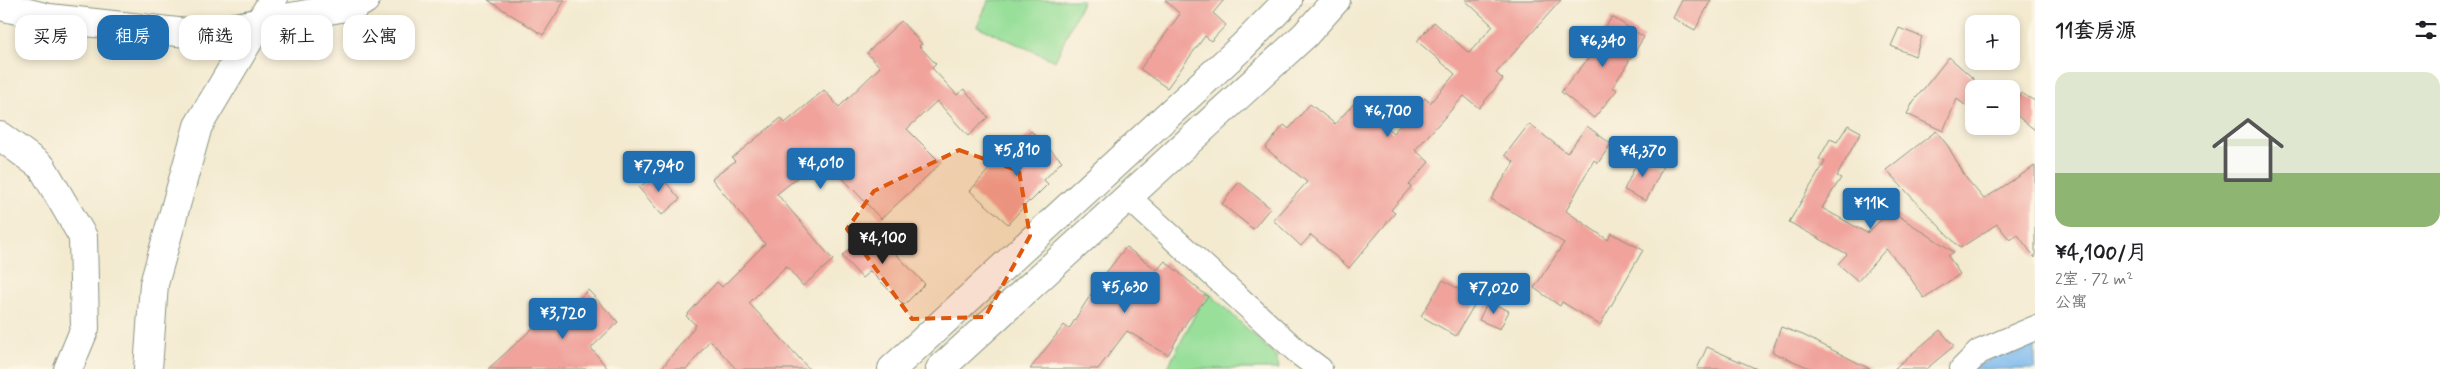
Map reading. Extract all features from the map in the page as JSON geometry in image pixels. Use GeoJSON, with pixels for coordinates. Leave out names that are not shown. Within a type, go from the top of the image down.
{"type":"FeatureCollection","features":[{"type":"Feature","properties":{"kind":"main road"},"geometry":{"type":"LineString","coordinates":[[0,6],[49,18],[196,34],[266,11],[357,5],[365,0]]}},
{"type":"Feature","properties":{"kind":"main road"},"geometry":{"type":"LineString","coordinates":[[892,369],[1243,46],[1288,0]]}},
{"type":"Feature","properties":{"kind":"main road"},"geometry":{"type":"LineString","coordinates":[[940,369],[1305,35],[1336,0]]}},
{"type":"Feature","properties":{"kind":"main road"},"geometry":{"type":"LineString","coordinates":[[148,369],[154,284],[198,126],[266,11]]}},
{"type":"Feature","properties":{"kind":"main road"},"geometry":{"type":"LineString","coordinates":[[0,136],[42,166],[83,237],[85,328],[68,369]]}},
{"type":"Feature","properties":{"kind":"street"},"geometry":{"type":"LineString","coordinates":[[1128,197],[1296,362],[1320,369]]}},
{"type":"Feature","properties":{"kind":"street"},"geometry":{"type":"LineString","coordinates":[[1962,369],[1979,352],[2035,328]]}},
{"type":"Feature","properties":{"kind":"highlighted area"},"geometry":{"type":"Polygon","coordinates":[[[959,150],[1019,171],[1030,236],[985,317],[912,319],[847,229],[874,191],[959,150]]]}},
{"type":"Feature","properties":{"kind":"green space"},"geometry":{"type":"Polygon","coordinates":[[[989,0],[1083,0],[1055,61],[977,26],[989,0]]]}},
{"type":"Feature","properties":{"kind":"green space"},"geometry":{"type":"Polygon","coordinates":[[[1207,291],[1276,356],[1279,369],[1167,369],[1207,291]]]}},
{"type":"Feature","properties":{"kind":"water"},"geometry":{"type":"Polygon","coordinates":[[[2035,335],[2035,369],[1972,369],[2035,335]]]}},
{"type":"Feature","properties":{"kind":"building"},"geometry":{"type":"Polygon","coordinates":[[[488,0],[565,0],[543,35],[488,0]]]}},
{"type":"Feature","properties":{"kind":"building"},"geometry":{"type":"Polygon","coordinates":[[[1165,0],[1224,0],[1213,13],[1226,25],[1211,41],[1205,36],[1167,88],[1140,69],[1180,14],[1165,0]]]}},
{"type":"Feature","properties":{"kind":"building"},"geometry":{"type":"Polygon","coordinates":[[[1465,0],[1561,0],[1496,73],[1503,79],[1479,108],[1464,96],[1415,150],[1429,162],[1391,210],[1395,213],[1349,268],[1311,235],[1301,246],[1273,220],[1307,182],[1265,148],[1284,125],[1289,129],[1310,104],[1335,124],[1357,100],[1393,133],[1425,98],[1430,103],[1455,74],[1417,41],[1434,22],[1469,53],[1493,26],[1465,0]]]}},
{"type":"Feature","properties":{"kind":"building"},"geometry":{"type":"Polygon","coordinates":[[[1682,0],[1711,0],[1695,30],[1673,18],[1682,0]]]}},
{"type":"Feature","properties":{"kind":"building"},"geometry":{"type":"Polygon","coordinates":[[[1612,17],[1644,37],[1613,87],[1617,90],[1594,118],[1561,92],[1592,54],[1590,52],[1612,17]]]}},
{"type":"Feature","properties":{"kind":"building"},"geometry":{"type":"Polygon","coordinates":[[[901,21],[922,44],[919,46],[936,64],[932,68],[957,95],[964,89],[988,117],[968,136],[937,101],[907,129],[941,163],[881,219],[823,157],[777,194],[833,260],[803,286],[786,266],[749,303],[809,369],[736,369],[710,340],[687,369],[661,369],[696,325],[686,316],[717,282],[722,287],[765,244],[712,179],[735,161],[732,158],[781,118],[785,123],[824,90],[839,107],[880,67],[867,53],[901,21]]]}},
{"type":"Feature","properties":{"kind":"building"},"geometry":{"type":"Polygon","coordinates":[[[1899,28],[1922,37],[1915,56],[1891,46],[1899,28]]]}},
{"type":"Feature","properties":{"kind":"building"},"geometry":{"type":"Polygon","coordinates":[[[1949,57],[1974,79],[1965,80],[1965,105],[1957,99],[1943,131],[1907,114],[1913,102],[1949,57]]]}},
{"type":"Feature","properties":{"kind":"building"},"geometry":{"type":"Polygon","coordinates":[[[2021,93],[2035,101],[2035,130],[2020,118],[2021,93]]]}},
{"type":"Feature","properties":{"kind":"building"},"geometry":{"type":"Polygon","coordinates":[[[1529,124],[1567,153],[1587,126],[1611,144],[1598,163],[1594,160],[1566,211],[1608,240],[1611,233],[1643,250],[1600,325],[1562,302],[1560,306],[1534,288],[1564,243],[1491,199],[1514,162],[1505,155],[1529,124]]]}},
{"type":"Feature","properties":{"kind":"building"},"geometry":{"type":"Polygon","coordinates":[[[1848,125],[1861,132],[1837,176],[1841,178],[1822,208],[1867,233],[1891,211],[1954,252],[1948,256],[1960,274],[1924,298],[1905,270],[1886,249],[1858,281],[1838,264],[1847,254],[1789,222],[1825,162],[1819,159],[1830,139],[1837,142],[1848,125]]]}},
{"type":"Feature","properties":{"kind":"building"},"geometry":{"type":"Polygon","coordinates":[[[1031,131],[1062,161],[1044,180],[1048,184],[1008,224],[970,191],[1011,144],[1015,148],[1031,131]]]}},
{"type":"Feature","properties":{"kind":"building"},"geometry":{"type":"Polygon","coordinates":[[[1936,131],[1948,146],[1966,178],[1984,199],[2035,166],[2035,258],[2018,235],[2010,240],[1997,224],[1960,248],[1886,170],[1936,131]]]}},
{"type":"Feature","properties":{"kind":"building"},"geometry":{"type":"Polygon","coordinates":[[[1640,156],[1663,167],[1646,201],[1624,190],[1640,156]]]}},
{"type":"Feature","properties":{"kind":"building"},"geometry":{"type":"Polygon","coordinates":[[[657,172],[680,199],[662,215],[639,188],[657,172]]]}},
{"type":"Feature","properties":{"kind":"building"},"geometry":{"type":"Polygon","coordinates":[[[1239,182],[1270,208],[1253,229],[1222,204],[1239,182]]]}},
{"type":"Feature","properties":{"kind":"building"},"geometry":{"type":"Polygon","coordinates":[[[873,226],[894,248],[892,250],[925,284],[904,305],[870,271],[862,278],[842,256],[873,226]]]}},
{"type":"Feature","properties":{"kind":"building"},"geometry":{"type":"Polygon","coordinates":[[[1126,247],[1157,270],[1165,261],[1208,297],[1187,321],[1168,355],[1127,331],[1098,369],[1030,369],[1064,325],[1069,329],[1098,283],[1126,247]]]}},
{"type":"Feature","properties":{"kind":"building"},"geometry":{"type":"Polygon","coordinates":[[[1443,280],[1477,300],[1456,336],[1421,316],[1443,280]]]}},
{"type":"Feature","properties":{"kind":"building"},"geometry":{"type":"Polygon","coordinates":[[[588,290],[618,322],[591,348],[608,369],[488,369],[553,310],[560,317],[588,290]]]}},
{"type":"Feature","properties":{"kind":"building"},"geometry":{"type":"Polygon","coordinates":[[[1488,301],[1509,311],[1500,329],[1479,320],[1488,301]]]}},
{"type":"Feature","properties":{"kind":"building"},"geometry":{"type":"Polygon","coordinates":[[[1781,327],[1803,335],[1870,369],[1812,369],[1772,352],[1781,327]]]}},
{"type":"Feature","properties":{"kind":"building"},"geometry":{"type":"Polygon","coordinates":[[[1940,330],[1954,346],[1926,369],[1894,369],[1940,330]]]}},
{"type":"Feature","properties":{"kind":"building"},"geometry":{"type":"Polygon","coordinates":[[[1707,347],[1757,369],[1697,369],[1707,347]]]}}]}
